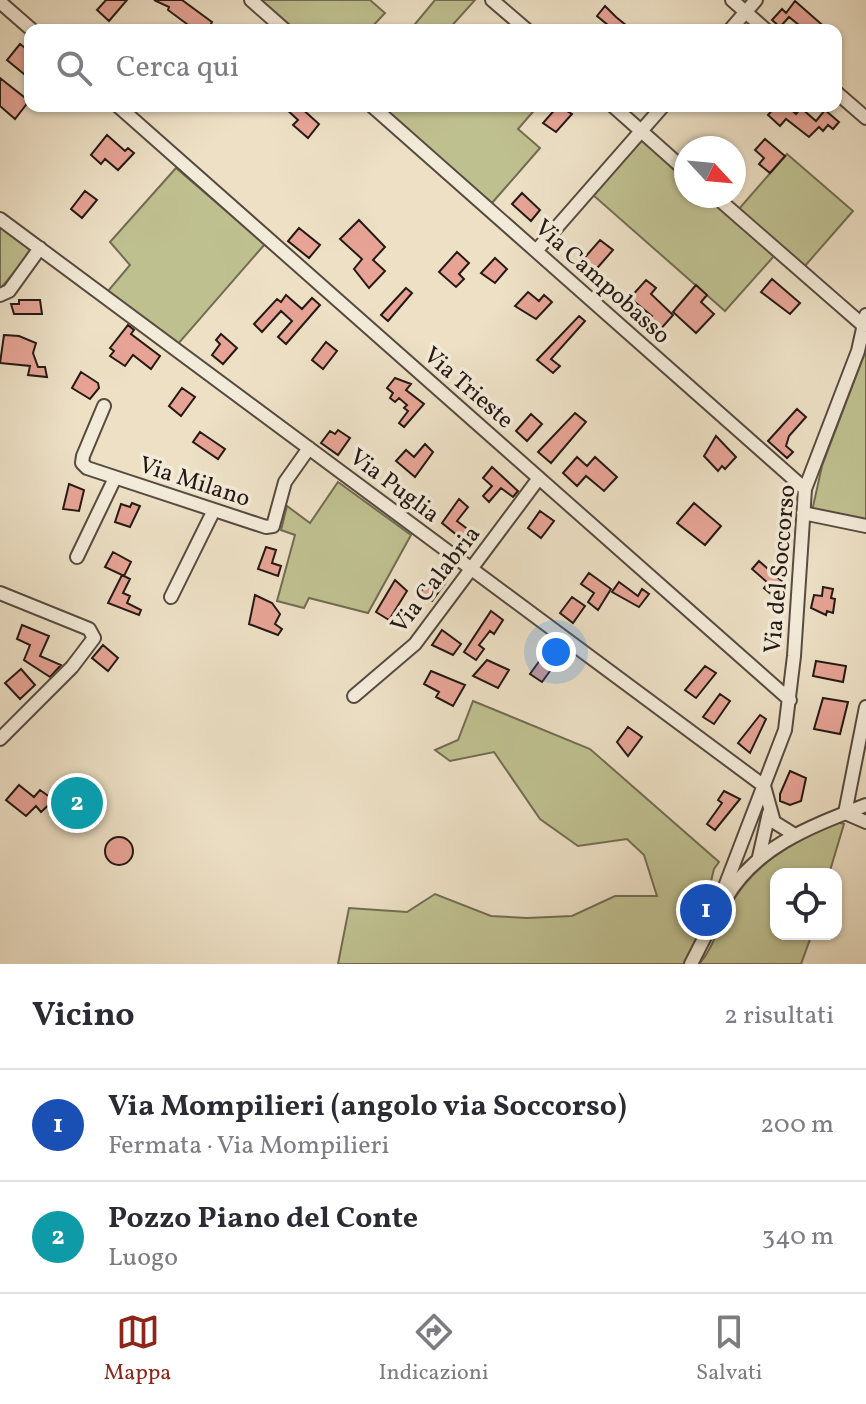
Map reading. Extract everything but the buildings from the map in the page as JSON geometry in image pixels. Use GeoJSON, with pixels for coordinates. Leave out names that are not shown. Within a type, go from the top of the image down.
{"type":"FeatureCollection","features":[{"type":"Feature","properties":{"kind":"street"},"geometry":{"type":"LineString","coordinates":[[251,0],[278,24]]}},
{"type":"Feature","properties":{"kind":"street"},"geometry":{"type":"LineString","coordinates":[[492,0],[520,24]]}},
{"type":"Feature","properties":{"kind":"street"},"geometry":{"type":"LineString","coordinates":[[732,0],[759,24]]}},
{"type":"Feature","properties":{"kind":"street"},"geometry":{"type":"LineString","coordinates":[[735,24],[756,0]]}},
{"type":"Feature","properties":{"kind":"street"},"geometry":{"type":"LineString","coordinates":[[0,2],[25,24]]}},
{"type":"Feature","properties":{"kind":"street"},"geometry":{"type":"LineString","coordinates":[[842,97],[866,118]]}},
{"type":"Feature","properties":{"kind":"street","name":"Via Trieste"},"geometry":{"type":"LineString","coordinates":[[125,112],[790,700]]}},
{"type":"Feature","properties":{"kind":"street","name":"Via Campobasso"},"geometry":{"type":"LineString","coordinates":[[379,112],[805,489]]}},
{"type":"Feature","properties":{"kind":"street"},"geometry":{"type":"LineString","coordinates":[[620,112],[674,160]]}},
{"type":"Feature","properties":{"kind":"street"},"geometry":{"type":"LineString","coordinates":[[536,251],[658,112]]}},
{"type":"Feature","properties":{"kind":"street"},"geometry":{"type":"LineString","coordinates":[[730,208],[865,320]]}},
{"type":"Feature","properties":{"kind":"street","name":"Via Puglia"},"geometry":{"type":"LineString","coordinates":[[0,219],[764,786]]}},
{"type":"Feature","properties":{"kind":"street"},"geometry":{"type":"LineString","coordinates":[[0,295],[13,286],[40,248]]}},
{"type":"Feature","properties":{"kind":"street","name":"Via del Soccorso"},"geometry":{"type":"LineString","coordinates":[[711,923],[785,730],[790,700],[805,489],[865,320]]}},
{"type":"Feature","properties":{"kind":"street","name":"Via Milano"},"geometry":{"type":"LineString","coordinates":[[104,406],[82,463],[115,478],[266,527],[273,526],[285,482],[309,448]]}},
{"type":"Feature","properties":{"kind":"street"},"geometry":{"type":"LineString","coordinates":[[77,557],[115,478]]}},
{"type":"Feature","properties":{"kind":"street","name":"Via Calabria"},"geometry":{"type":"LineString","coordinates":[[354,696],[415,644],[539,478]]}},
{"type":"Feature","properties":{"kind":"street"},"geometry":{"type":"LineString","coordinates":[[171,597],[214,510]]}},
{"type":"Feature","properties":{"kind":"street"},"geometry":{"type":"LineString","coordinates":[[803,513],[866,526]]}},
{"type":"Feature","properties":{"kind":"street"},"geometry":{"type":"LineString","coordinates":[[0,593],[89,629],[94,638],[72,667],[0,739]]}},
{"type":"Feature","properties":{"kind":"street"},"geometry":{"type":"LineString","coordinates":[[845,813],[866,707]]}},
{"type":"Feature","properties":{"kind":"street"},"geometry":{"type":"LineString","coordinates":[[764,786],[774,822],[795,835]]}},
{"type":"Feature","properties":{"kind":"street"},"geometry":{"type":"LineString","coordinates":[[691,964],[736,881],[764,851],[866,805]]}},
{"type":"Feature","properties":{"kind":"street"},"geometry":{"type":"LineString","coordinates":[[764,851],[769,812]]}},
{"type":"Feature","properties":{"kind":"street"},"geometry":{"type":"LineString","coordinates":[[845,813],[866,822]]}},
{"type":"Feature","properties":{"kind":"street"},"geometry":{"type":"LineString","coordinates":[[747,826],[764,851]]}},
{"type":"Feature","properties":{"kind":"green space"},"geometry":{"type":"Polygon","coordinates":[[[259,0],[370,0],[385,13],[375,24],[287,24],[259,0]]]}},
{"type":"Feature","properties":{"kind":"green space"},"geometry":{"type":"Polygon","coordinates":[[[435,0],[475,0],[453,24],[415,24],[435,0]]]}},
{"type":"Feature","properties":{"kind":"green space"},"geometry":{"type":"Polygon","coordinates":[[[388,112],[533,112],[518,129],[540,148],[492,203],[388,112]]]}},
{"type":"Feature","properties":{"kind":"green space"},"geometry":{"type":"Polygon","coordinates":[[[642,140],[674,168],[674,208],[720,208],[774,256],[725,311],[593,195],[642,140]]]}},
{"type":"Feature","properties":{"kind":"green space"},"geometry":{"type":"Polygon","coordinates":[[[787,154],[853,211],[804,267],[738,210],[746,208],[746,201],[787,154]]]}},
{"type":"Feature","properties":{"kind":"green space"},"geometry":{"type":"Polygon","coordinates":[[[176,168],[265,244],[178,344],[108,291],[130,265],[110,242],[176,168]]]}},
{"type":"Feature","properties":{"kind":"green space"},"geometry":{"type":"Polygon","coordinates":[[[0,227],[32,251],[0,289],[0,227]]]}},
{"type":"Feature","properties":{"kind":"green space"},"geometry":{"type":"Polygon","coordinates":[[[866,350],[866,522],[812,511],[822,466],[866,350]]]}},
{"type":"Feature","properties":{"kind":"green space"},"geometry":{"type":"Polygon","coordinates":[[[338,482],[411,535],[368,613],[309,598],[304,608],[277,601],[295,535],[281,530],[287,506],[310,523],[338,482]]]}},
{"type":"Feature","properties":{"kind":"green space"},"geometry":{"type":"Polygon","coordinates":[[[473,701],[590,749],[719,862],[714,869],[699,933],[683,964],[338,964],[349,908],[407,912],[435,894],[491,916],[527,918],[572,916],[615,896],[657,896],[644,855],[627,839],[578,846],[540,819],[494,752],[450,761],[435,750],[458,740],[473,701]]]}},
{"type":"Feature","properties":{"kind":"green space"},"geometry":{"type":"Polygon","coordinates":[[[838,822],[844,824],[831,868],[770,868],[770,940],[810,940],[801,964],[699,964],[712,945],[728,909],[749,879],[776,856],[838,822]]]}},
{"type":"Feature","properties":{"kind":"place","name":"Pozzo Piano del Conte"},"geometry":{"type":"Point","coordinates":[77,803]}},
{"type":"Feature","properties":{"kind":"place","name":"Via Mompilieri (angolo via Soccorso)"},"geometry":{"type":"Point","coordinates":[706,910]}}]}
